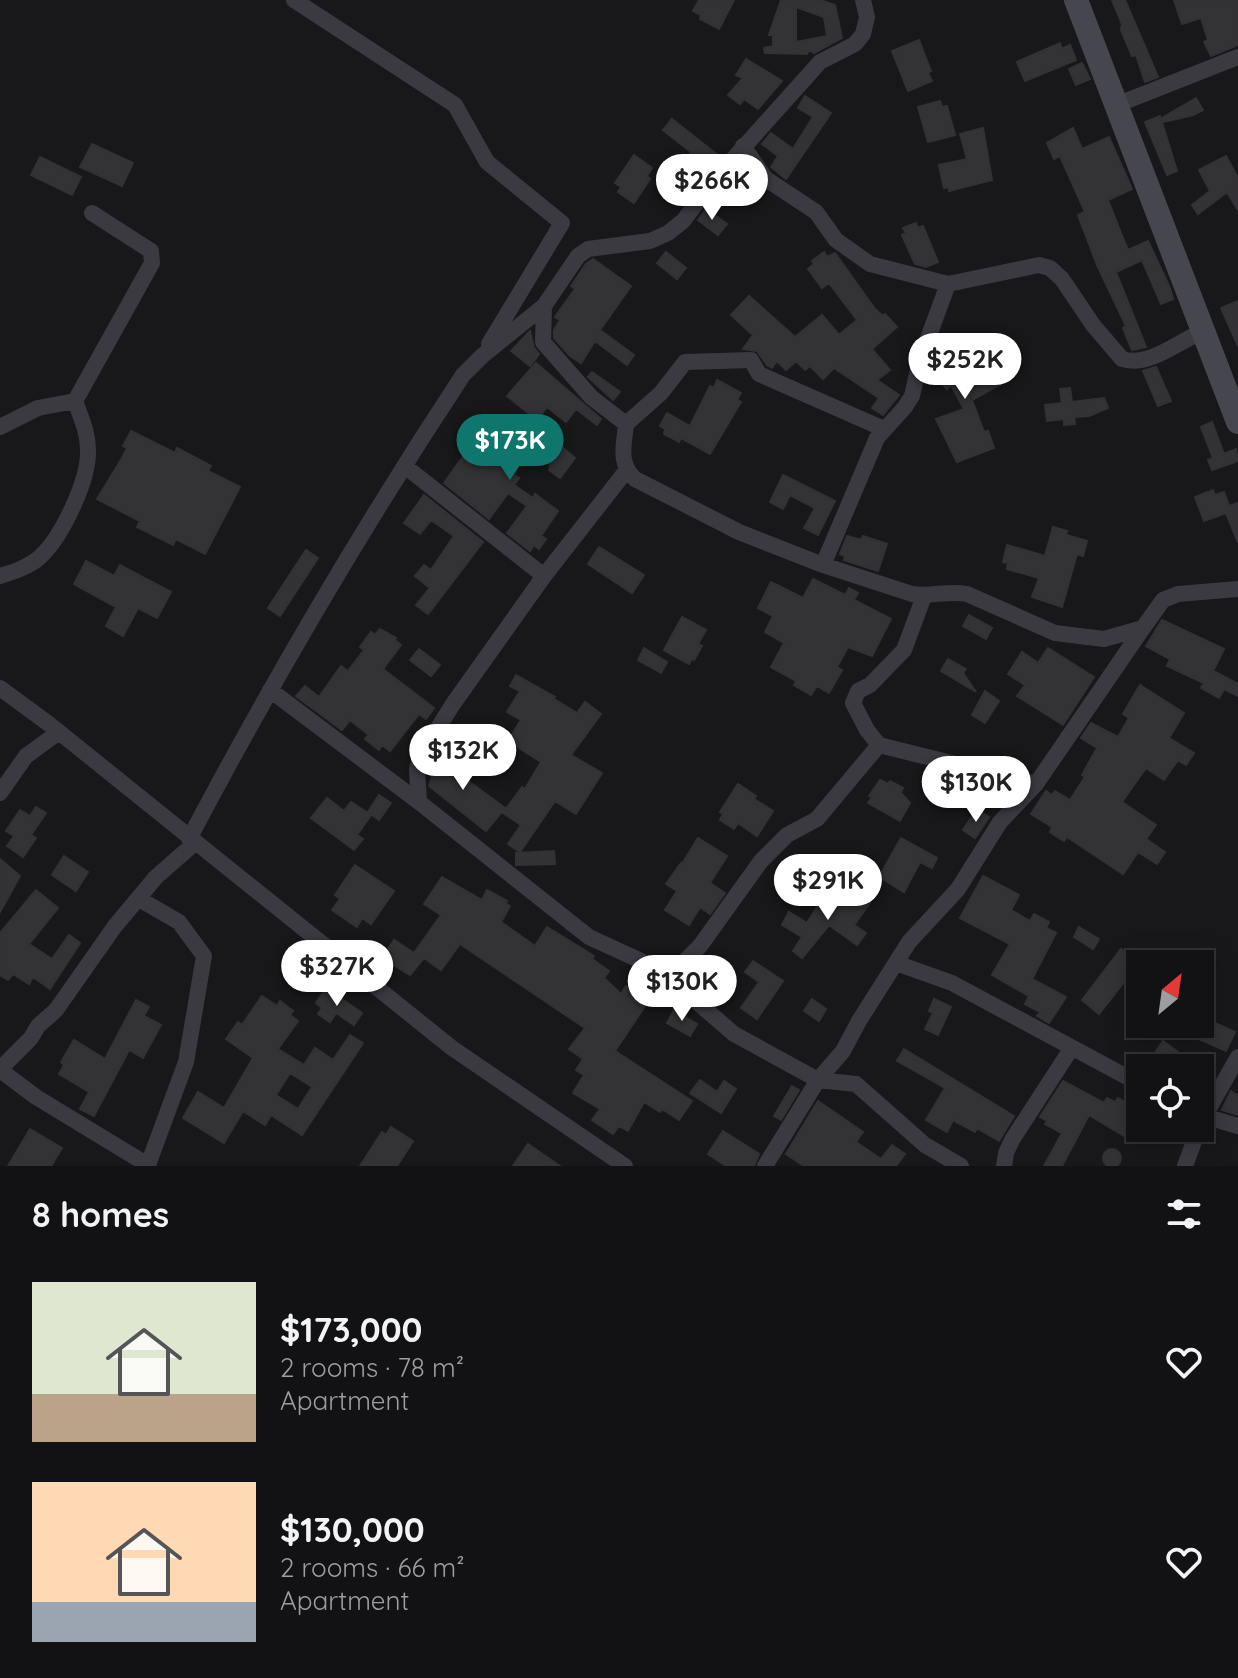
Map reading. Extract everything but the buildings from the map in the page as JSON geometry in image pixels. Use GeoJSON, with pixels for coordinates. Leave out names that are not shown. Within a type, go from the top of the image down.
{"type":"FeatureCollection","features":[{"type":"Feature","properties":{"kind":"main road"},"geometry":{"type":"LineString","coordinates":[[1076,0],[1200,327],[1233,397],[1238,422]]}},
{"type":"Feature","properties":{"kind":"street"},"geometry":{"type":"LineString","coordinates":[[294,0],[455,105],[487,162],[562,223],[482,356]]}},
{"type":"Feature","properties":{"kind":"street"},"geometry":{"type":"LineString","coordinates":[[139,899],[179,922],[204,956],[186,1062],[149,1166],[36,1097],[0,1070],[56,1010],[115,926],[156,877],[193,840],[270,690],[317,609],[463,375],[544,306],[578,256],[588,249],[650,241],[676,227],[743,146],[820,62],[855,44],[863,34],[867,17],[863,0]]}},
{"type":"Feature","properties":{"kind":"street"},"geometry":{"type":"LineString","coordinates":[[1116,105],[1238,57]]}},
{"type":"Feature","properties":{"kind":"street"},"geometry":{"type":"LineString","coordinates":[[743,146],[766,179],[816,212],[836,240],[870,264],[948,284],[1045,266],[1062,279],[1093,325],[1122,359],[1133,362],[1140,362],[1195,335],[1200,327]]}},
{"type":"Feature","properties":{"kind":"street"},"geometry":{"type":"LineString","coordinates":[[0,576],[39,558],[69,514],[84,478],[89,454],[87,433],[75,401],[152,263],[151,251],[92,213]]}},
{"type":"Feature","properties":{"kind":"street"},"geometry":{"type":"LineString","coordinates":[[823,565],[871,453],[884,429],[912,396],[920,360],[948,284]]}},
{"type":"Feature","properties":{"kind":"street"},"geometry":{"type":"LineString","coordinates":[[544,306],[543,342],[591,397],[626,424]]}},
{"type":"Feature","properties":{"kind":"street"},"geometry":{"type":"LineString","coordinates":[[884,429],[759,374],[751,360],[685,362],[661,393],[626,424],[622,463],[635,479],[739,532],[823,565],[924,596],[943,592],[967,594],[1055,633],[1104,639],[1143,628]]}},
{"type":"Feature","properties":{"kind":"street"},"geometry":{"type":"LineString","coordinates":[[0,427],[38,408],[75,401]]}},
{"type":"Feature","properties":{"kind":"street"},"geometry":{"type":"LineString","coordinates":[[406,467],[544,576]]}},
{"type":"Feature","properties":{"kind":"street"},"geometry":{"type":"LineString","coordinates":[[419,802],[417,769],[420,757],[467,682],[626,471]]}},
{"type":"Feature","properties":{"kind":"street"},"geometry":{"type":"LineString","coordinates":[[765,1166],[818,1080],[843,1051],[917,932],[958,889],[1000,822],[1036,784],[1163,600],[1178,594],[1238,589]]}},
{"type":"Feature","properties":{"kind":"street"},"geometry":{"type":"LineString","coordinates":[[924,596],[904,650],[870,685],[858,691],[853,703],[867,730],[879,745],[1036,784]]}},
{"type":"Feature","properties":{"kind":"street"},"geometry":{"type":"LineString","coordinates":[[0,688],[452,1048],[625,1166]]}},
{"type":"Feature","properties":{"kind":"street"},"geometry":{"type":"LineString","coordinates":[[270,690],[419,802],[589,937],[651,966],[734,1034],[818,1080],[856,1084],[925,1145],[961,1166]]}},
{"type":"Feature","properties":{"kind":"street"},"geometry":{"type":"LineString","coordinates":[[0,793],[26,756],[59,732]]}},
{"type":"Feature","properties":{"kind":"street"},"geometry":{"type":"LineString","coordinates":[[684,991],[685,961],[700,946],[753,871],[787,835],[817,819],[879,745]]}},
{"type":"Feature","properties":{"kind":"street"},"geometry":{"type":"LineString","coordinates":[[896,963],[952,983],[1126,1077]]}},
{"type":"Feature","properties":{"kind":"street"},"geometry":{"type":"LineString","coordinates":[[1004,1166],[1012,1140],[1071,1049]]}},
{"type":"Feature","properties":{"kind":"street"},"geometry":{"type":"LineString","coordinates":[[1214,1097],[1238,1057]]}},
{"type":"Feature","properties":{"kind":"street"},"geometry":{"type":"LineString","coordinates":[[1214,1123],[1238,1126]]}},
{"type":"Feature","properties":{"kind":"street"},"geometry":{"type":"LineString","coordinates":[[1185,1166],[1193,1142]]}}]}
